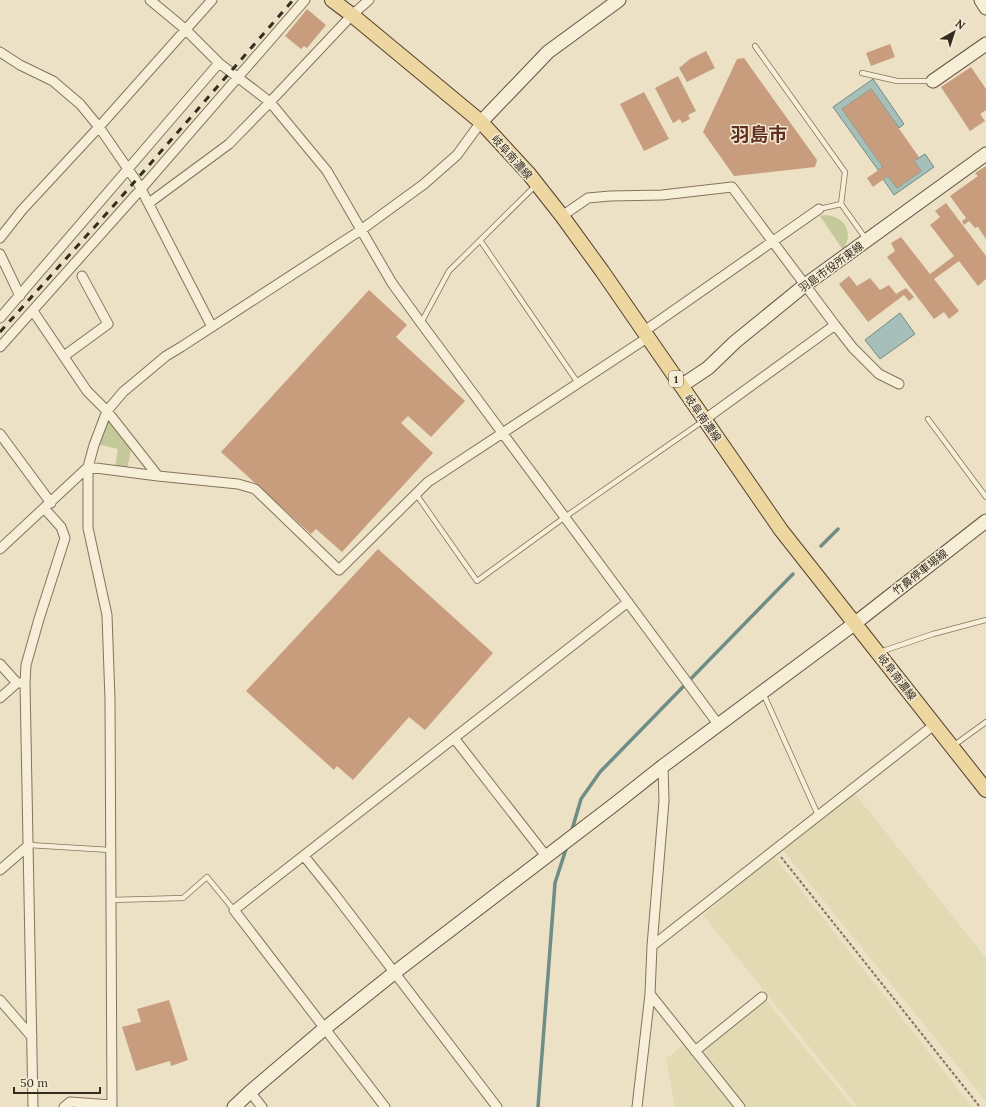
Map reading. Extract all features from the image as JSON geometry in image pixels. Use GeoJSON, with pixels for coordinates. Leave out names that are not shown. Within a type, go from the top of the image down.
{"type":"FeatureCollection","features":[{"type":"Feature","properties":{"kind":"main road","name":"岐阜南濃線"},"geometry":{"type":"LineString","coordinates":[[332,0],[480,122],[529,174],[602,271],[781,530],[986,790]]}},
{"type":"Feature","properties":{"kind":"street"},"geometry":{"type":"LineString","coordinates":[[150,0],[185,29],[219,63],[270,102],[327,171],[392,283],[718,724]]}},
{"type":"Feature","properties":{"kind":"street"},"geometry":{"type":"LineString","coordinates":[[0,238],[22,210],[99,127],[212,0]]}},
{"type":"Feature","properties":{"kind":"street"},"geometry":{"type":"LineString","coordinates":[[0,348],[141,189],[305,0]]}},
{"type":"Feature","properties":{"kind":"street"},"geometry":{"type":"LineString","coordinates":[[149,203],[229,144],[352,15],[369,0]]}},
{"type":"Feature","properties":{"kind":"street"},"geometry":{"type":"LineString","coordinates":[[64,1107],[70,1102],[112,1106],[110,700],[107,615],[88,528],[88,467],[94,445],[107,411],[123,392],[166,356],[361,230],[424,184],[457,156],[480,122],[548,52],[619,0]]}},
{"type":"Feature","properties":{"kind":"street"},"geometry":{"type":"LineString","coordinates":[[981,0],[986,8]]}},
{"type":"Feature","properties":{"kind":"street"},"geometry":{"type":"LineString","coordinates":[[933,81],[986,44]]}},
{"type":"Feature","properties":{"kind":"street"},"geometry":{"type":"LineString","coordinates":[[0,52],[20,65],[53,81],[80,104],[99,127],[149,203],[212,327]]}},
{"type":"Feature","properties":{"kind":"street"},"geometry":{"type":"LineString","coordinates":[[0,318],[219,63]]}},
{"type":"Feature","properties":{"kind":"street","name":"羽島市役所東線"},"geometry":{"type":"LineString","coordinates":[[681,386],[708,368],[735,342],[805,285],[986,154]]}},
{"type":"Feature","properties":{"kind":"street"},"geometry":{"type":"LineString","coordinates":[[562,216],[588,198],[662,195],[732,187],[835,325],[854,348],[879,374],[899,384]]}},
{"type":"Feature","properties":{"kind":"street"},"geometry":{"type":"LineString","coordinates":[[88,467],[238,484],[255,489],[339,570],[428,482],[578,384],[772,240],[819,208]]}},
{"type":"Feature","properties":{"kind":"street"},"geometry":{"type":"LineString","coordinates":[[0,254],[20,296]]}},
{"type":"Feature","properties":{"kind":"street"},"geometry":{"type":"LineString","coordinates":[[64,356],[108,324],[82,276]]}},
{"type":"Feature","properties":{"kind":"street"},"geometry":{"type":"LineString","coordinates":[[33,311],[87,391],[107,411],[158,476]]}},
{"type":"Feature","properties":{"kind":"street"},"geometry":{"type":"LineString","coordinates":[[704,420],[835,325]]}},
{"type":"Feature","properties":{"kind":"street"},"geometry":{"type":"LineString","coordinates":[[0,434],[61,527],[64,538],[21,683],[29,845],[33,1107]]}},
{"type":"Feature","properties":{"kind":"street"},"geometry":{"type":"LineString","coordinates":[[0,549],[88,467]]}},
{"type":"Feature","properties":{"kind":"street","name":"竹鼻停車場線"},"geometry":{"type":"LineString","coordinates":[[234,1107],[324,1029],[394,972],[662,766],[854,624],[986,521]]}},
{"type":"Feature","properties":{"kind":"street"},"geometry":{"type":"LineString","coordinates":[[385,1107],[234,910],[628,602]]}},
{"type":"Feature","properties":{"kind":"street"},"geometry":{"type":"LineString","coordinates":[[0,664],[21,683]]}},
{"type":"Feature","properties":{"kind":"street"},"geometry":{"type":"LineString","coordinates":[[0,698],[21,683]]}},
{"type":"Feature","properties":{"kind":"street"},"geometry":{"type":"LineString","coordinates":[[652,946],[934,725]]}},
{"type":"Feature","properties":{"kind":"street"},"geometry":{"type":"LineString","coordinates":[[454,738],[547,855]]}},
{"type":"Feature","properties":{"kind":"street"},"geometry":{"type":"LineString","coordinates":[[637,1107],[650,994],[652,946],[664,802],[662,766]]}},
{"type":"Feature","properties":{"kind":"street"},"geometry":{"type":"LineString","coordinates":[[0,870],[29,845]]}},
{"type":"Feature","properties":{"kind":"street"},"geometry":{"type":"LineString","coordinates":[[304,856],[497,1107]]}},
{"type":"Feature","properties":{"kind":"street"},"geometry":{"type":"LineString","coordinates":[[650,994],[740,1107]]}},
{"type":"Feature","properties":{"kind":"street"},"geometry":{"type":"LineString","coordinates":[[695,1051],[762,997]]}},
{"type":"Feature","properties":{"kind":"street"},"geometry":{"type":"LineString","coordinates":[[0,1000],[32,1037]]}},
{"type":"Feature","properties":{"kind":"street"},"geometry":{"type":"LineString","coordinates":[[250,1092],[262,1107]]}},
{"type":"Feature","properties":{"kind":"lane"},"geometry":{"type":"LineString","coordinates":[[755,46],[845,172],[841,204],[867,240]]}},
{"type":"Feature","properties":{"kind":"lane"},"geometry":{"type":"LineString","coordinates":[[862,73],[897,81],[933,81]]}},
{"type":"Feature","properties":{"kind":"lane"},"geometry":{"type":"LineString","coordinates":[[422,324],[449,271],[537,184]]}},
{"type":"Feature","properties":{"kind":"lane"},"geometry":{"type":"LineString","coordinates":[[819,208],[841,204]]}},
{"type":"Feature","properties":{"kind":"lane"},"geometry":{"type":"LineString","coordinates":[[480,240],[578,384]]}},
{"type":"Feature","properties":{"kind":"lane"},"geometry":{"type":"LineString","coordinates":[[416,494],[477,581],[565,517],[704,420]]}},
{"type":"Feature","properties":{"kind":"lane"},"geometry":{"type":"LineString","coordinates":[[928,420],[986,497]]}},
{"type":"Feature","properties":{"kind":"lane"},"geometry":{"type":"LineString","coordinates":[[878,652],[933,634],[986,620]]}},
{"type":"Feature","properties":{"kind":"lane"},"geometry":{"type":"LineString","coordinates":[[762,692],[818,816]]}},
{"type":"Feature","properties":{"kind":"lane"},"geometry":{"type":"LineString","coordinates":[[952,747],[986,722]]}},
{"type":"Feature","properties":{"kind":"lane"},"geometry":{"type":"LineString","coordinates":[[29,845],[110,850]]}},
{"type":"Feature","properties":{"kind":"lane"},"geometry":{"type":"LineString","coordinates":[[111,900],[183,898],[207,877],[234,910]]}},
{"type":"Feature","properties":{"kind":"path"},"geometry":{"type":"LineString","coordinates":[[775,850],[980,1107]]}},
{"type":"Feature","properties":{"kind":"shaded area"},"geometry":{"type":"Polygon","coordinates":[[[855,794],[986,958],[986,1101],[782,849],[855,794]]]}},
{"type":"Feature","properties":{"kind":"shaded area"},"geometry":{"type":"Polygon","coordinates":[[[774,856],[972,1107],[858,1107],[703,915],[774,856]]]}},
{"type":"Feature","properties":{"kind":"shaded area"},"geometry":{"type":"Polygon","coordinates":[[[765,999],[853,1107],[748,1107],[703,1050],[765,999]]]}},
{"type":"Feature","properties":{"kind":"shaded area"},"geometry":{"type":"Polygon","coordinates":[[[683,1045],[733,1107],[675,1107],[666,1059],[683,1045]]]}},
{"type":"Feature","properties":{"kind":"green space"},"geometry":{"type":"Polygon","coordinates":[[[826,215],[839,219],[846,227],[848,238],[843,250],[820,216],[826,215]]]}},
{"type":"Feature","properties":{"kind":"green space"},"geometry":{"type":"Polygon","coordinates":[[[108,415],[132,444],[127,470],[115,468],[118,449],[97,444],[108,415]]]}},
{"type":"Feature","properties":{"kind":"water"},"geometry":{"type":"Polygon","coordinates":[[[873,79],[904,124],[899,128],[871,89],[842,109],[883,167],[878,170],[833,107],[873,79]]]}},
{"type":"Feature","properties":{"kind":"water"},"geometry":{"type":"Polygon","coordinates":[[[925,154],[934,167],[894,195],[883,179],[888,176],[897,188],[921,171],[914,161],[925,154]]]}},
{"type":"Feature","properties":{"kind":"water"},"geometry":{"type":"Polygon","coordinates":[[[900,313],[915,334],[880,359],[865,340],[900,313]]]}},
{"type":"Feature","properties":{"kind":"building"},"geometry":{"type":"Polygon","coordinates":[[[307,9],[326,25],[307,48],[304,46],[301,49],[285,36],[307,9]]]}},
{"type":"Feature","properties":{"kind":"building"},"geometry":{"type":"Polygon","coordinates":[[[890,44],[895,57],[871,66],[866,53],[890,44]]]}},
{"type":"Feature","properties":{"kind":"building"},"geometry":{"type":"Polygon","coordinates":[[[706,51],[715,68],[687,82],[679,68],[690,59],[706,51]]]}},
{"type":"Feature","properties":{"kind":"building"},"geometry":{"type":"Polygon","coordinates":[[[744,58],[817,160],[815,167],[734,176],[703,132],[737,59],[744,58]]]}},
{"type":"Feature","properties":{"kind":"building"},"geometry":{"type":"Polygon","coordinates":[[[971,67],[986,89],[986,110],[980,114],[985,121],[970,131],[941,87],[971,67]]]}},
{"type":"Feature","properties":{"kind":"building"},"geometry":{"type":"Polygon","coordinates":[[[678,76],[696,111],[688,115],[690,119],[682,123],[680,119],[673,123],[655,88],[678,76]]]}},
{"type":"Feature","properties":{"kind":"building"},"geometry":{"type":"Polygon","coordinates":[[[871,89],[919,157],[914,161],[921,171],[897,188],[888,176],[873,187],[867,178],[883,167],[842,109],[871,89]]]}},
{"type":"Feature","properties":{"kind":"building"},"geometry":{"type":"Polygon","coordinates":[[[644,92],[669,139],[644,151],[620,104],[644,92]]]}},
{"type":"Feature","properties":{"kind":"building"},"geometry":{"type":"Polygon","coordinates":[[[986,166],[986,239],[978,227],[975,228],[969,221],[964,225],[962,221],[966,218],[950,196],[978,176],[975,173],[986,166]]]}},
{"type":"Feature","properties":{"kind":"building"},"geometry":{"type":"Polygon","coordinates":[[[946,203],[986,256],[986,279],[978,286],[959,261],[934,279],[959,311],[949,319],[944,312],[934,319],[887,257],[895,251],[891,243],[901,237],[930,274],[954,256],[930,225],[940,217],[935,211],[946,203]]]}},
{"type":"Feature","properties":{"kind":"building"},"geometry":{"type":"Polygon","coordinates":[[[849,276],[857,286],[870,278],[880,290],[889,285],[896,294],[906,288],[914,297],[909,301],[904,295],[868,322],[839,284],[849,276]]]}},
{"type":"Feature","properties":{"kind":"building"},"geometry":{"type":"Polygon","coordinates":[[[369,290],[407,325],[396,337],[465,401],[431,437],[408,416],[401,423],[433,453],[342,552],[316,529],[311,534],[221,452],[369,290]]]}},
{"type":"Feature","properties":{"kind":"building"},"geometry":{"type":"Polygon","coordinates":[[[378,549],[493,653],[425,730],[409,717],[353,780],[337,766],[334,770],[246,691],[378,549]]]}},
{"type":"Feature","properties":{"kind":"building"},"geometry":{"type":"Polygon","coordinates":[[[169,1000],[188,1060],[171,1066],[170,1061],[136,1071],[122,1027],[141,1022],[137,1009],[169,1000]]]}},
{"type":"Feature","properties":{"kind":"waterway"},"geometry":{"type":"LineString","coordinates":[[821,546],[838,529]]}},
{"type":"Feature","properties":{"kind":"waterway"},"geometry":{"type":"LineString","coordinates":[[571,833],[581,799],[600,772],[793,574]]}},
{"type":"Feature","properties":{"kind":"waterway"},"geometry":{"type":"LineString","coordinates":[[538,1107],[555,883],[567,846]]}},
{"type":"Feature","properties":{"kind":"railway"},"geometry":{"type":"LineString","coordinates":[[0,332],[116,203],[293,0]]}},
{"type":"Feature","properties":{"kind":"district","name":"羽島市"},"geometry":{"type":"Point","coordinates":[759,134]}}]}
